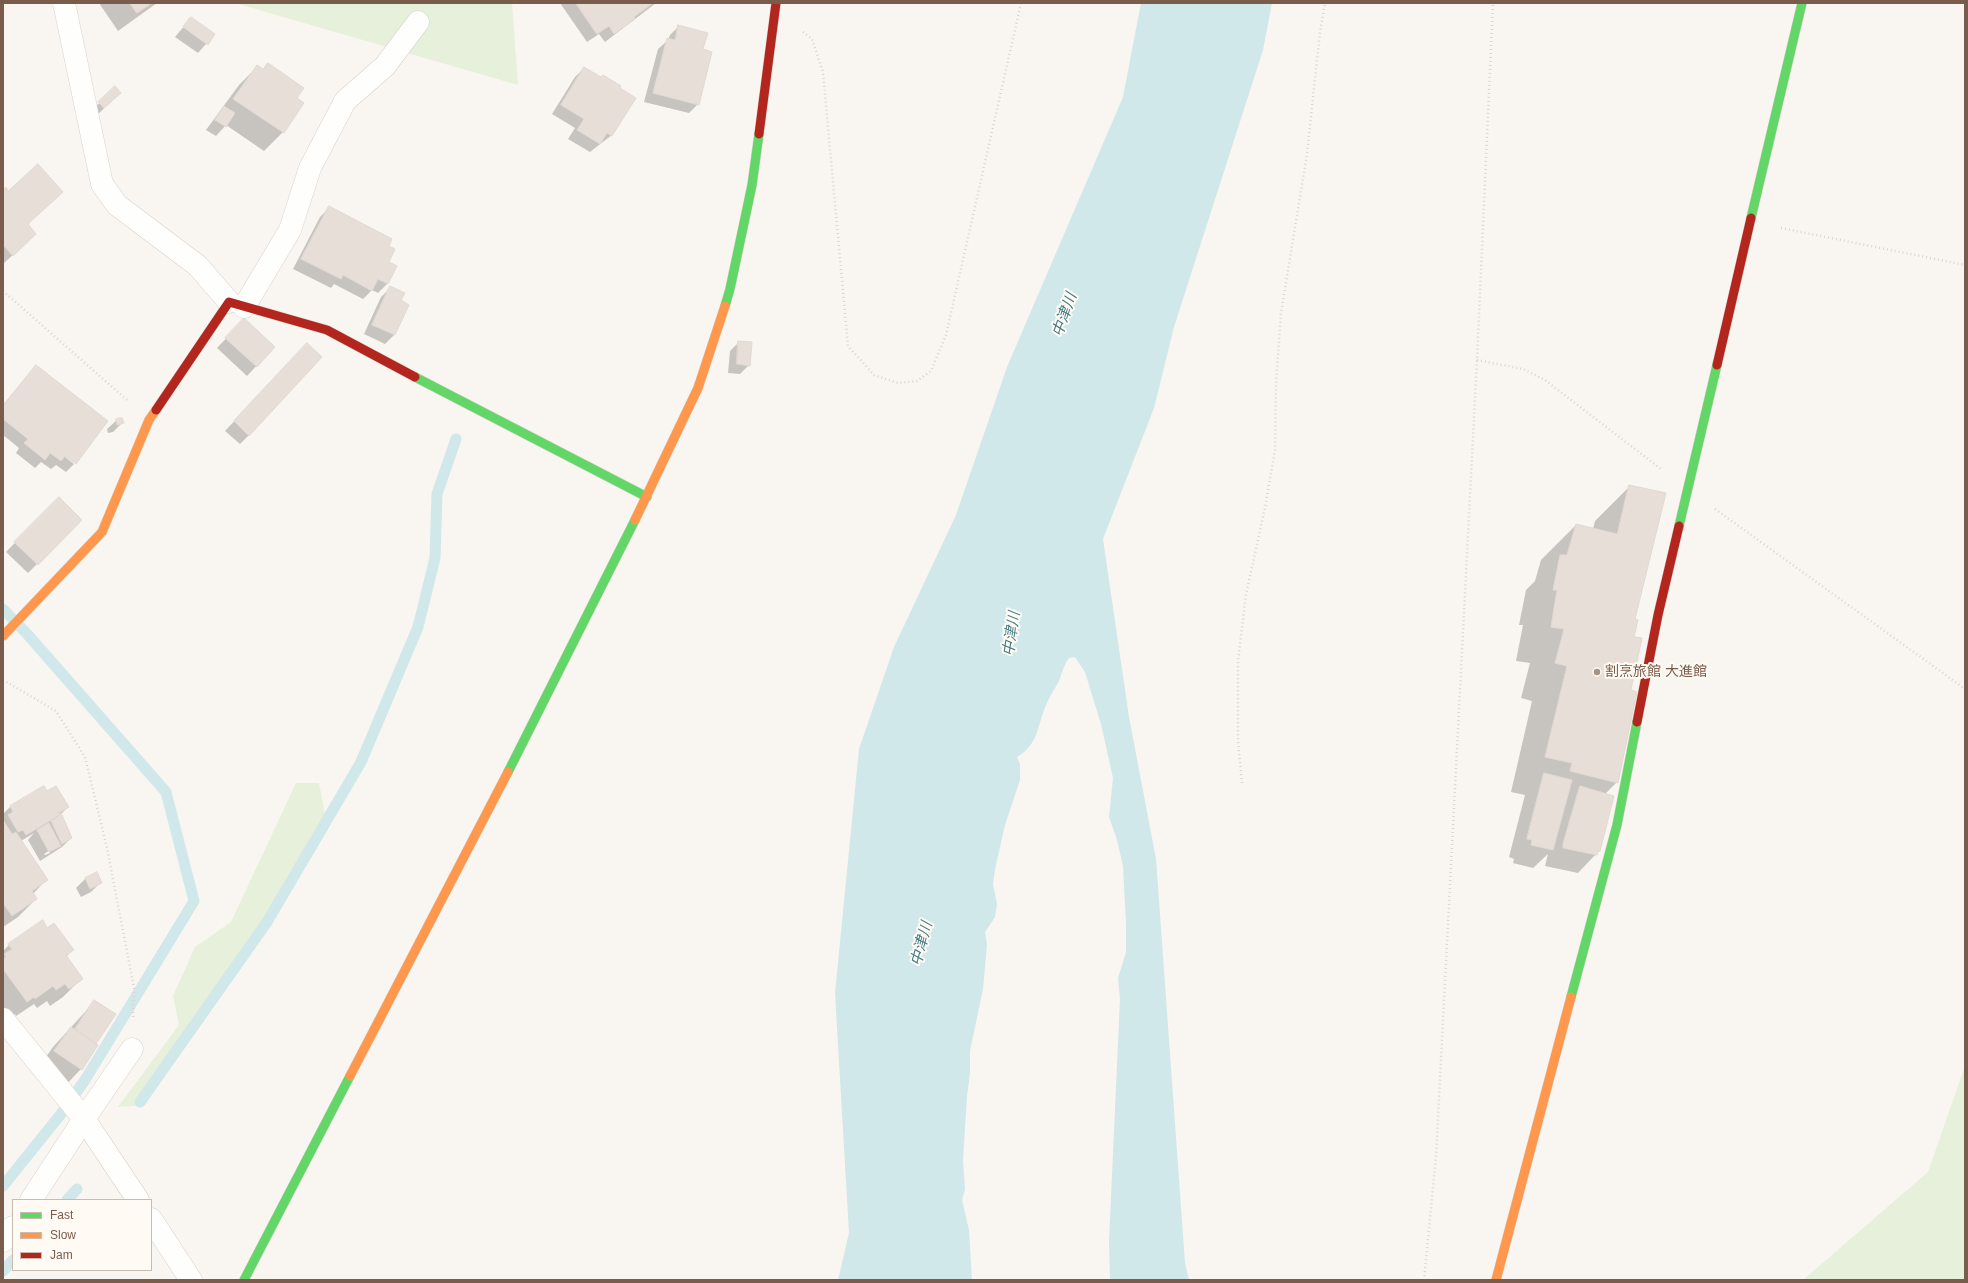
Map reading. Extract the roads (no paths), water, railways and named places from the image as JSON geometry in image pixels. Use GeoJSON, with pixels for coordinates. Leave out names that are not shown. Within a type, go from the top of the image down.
{"type":"FeatureCollection","features":[{"type":"Feature","properties":{"kind":"street"},"geometry":{"type":"LineString","coordinates":[[64,3],[102,184],[117,205],[198,266],[236,305],[327,330],[477,410],[647,497]]}},
{"type":"Feature","properties":{"kind":"street"},"geometry":{"type":"LineString","coordinates":[[244,1280],[489,809],[647,497],[698,388],[730,289],[752,185],[776,3]]}},
{"type":"Feature","properties":{"kind":"street"},"geometry":{"type":"LineString","coordinates":[[1496,1280],[1617,825],[1658,615],[1802,3]]}},
{"type":"Feature","properties":{"kind":"street"},"geometry":{"type":"LineString","coordinates":[[3,636],[102,532],[149,420],[236,305],[290,230],[310,168],[345,101],[385,66],[418,22]]}},
{"type":"Feature","properties":{"kind":"street"},"geometry":{"type":"LineString","coordinates":[[3,1019],[84,1119],[137,1199]]}},
{"type":"Feature","properties":{"kind":"street"},"geometry":{"type":"LineString","coordinates":[[32,1199],[132,1049]]}},
{"type":"Feature","properties":{"kind":"street"},"geometry":{"type":"LineString","coordinates":[[152,1221],[191,1280]]}},
{"type":"Feature","properties":{"kind":"street"},"geometry":{"type":"LineString","coordinates":[[3,1241],[12,1228]]}},
{"type":"Feature","properties":{"kind":"water","name":"中津川"},"geometry":{"type":"Polygon","coordinates":[[[1141,3],[1272,3],[1263,50],[1174,327],[1154,408],[1103,539],[1129,717],[1156,859],[1185,1263],[1189,1280],[1110,1280],[1109,1241],[1120,999],[1118,978],[1126,952],[1123,866],[1117,840],[1109,817],[1113,778],[1101,724],[1085,672],[1075,657],[1069,658],[1065,664],[1058,683],[1047,702],[1036,734],[1030,746],[1017,757],[1020,764],[1020,780],[1005,825],[995,869],[993,884],[997,904],[995,917],[985,932],[987,945],[983,989],[970,1051],[970,1073],[963,1160],[965,1189],[962,1200],[969,1230],[972,1280],[838,1280],[849,1233],[835,993],[859,749],[894,647],[956,515],[1007,367],[1123,97],[1141,3]]]}},
{"type":"Feature","properties":{"kind":"waterway"},"geometry":{"type":"LineString","coordinates":[[140,1102],[267,922],[361,762],[418,627],[435,558],[437,494],[456,439]]}},
{"type":"Feature","properties":{"kind":"waterway"},"geometry":{"type":"LineString","coordinates":[[3,609],[28,635],[166,792],[194,901],[85,1080],[61,1114],[3,1186]]}},
{"type":"Feature","properties":{"kind":"waterway"},"geometry":{"type":"LineString","coordinates":[[68,1199],[77,1189]]}},
{"type":"Feature","properties":{"kind":"waterway"},"geometry":{"type":"LineString","coordinates":[[3,1271],[12,1261]]}},
{"type":"Feature","properties":{"kind":"place","name":"割烹旅館 大進館"},"geometry":{"type":"Point","coordinates":[1597,672]}}]}
